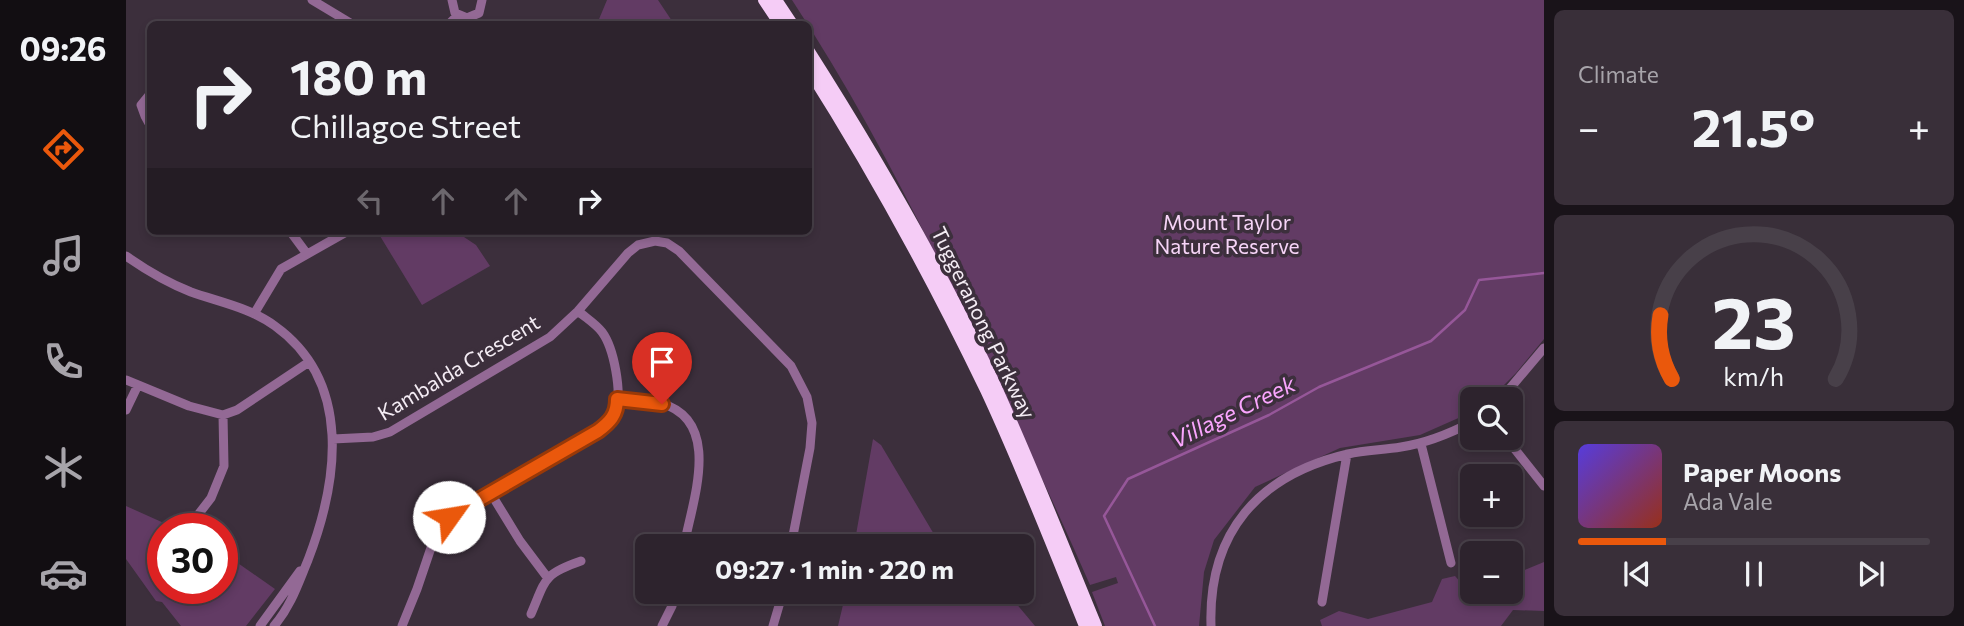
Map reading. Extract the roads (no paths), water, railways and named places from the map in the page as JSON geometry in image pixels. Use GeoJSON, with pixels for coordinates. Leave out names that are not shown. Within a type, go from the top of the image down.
{"type":"FeatureCollection","features":[{"type":"Feature","properties":{"kind":"highway"},"geometry":{"type":"LineString","coordinates":[[764,0],[778,21]]}},
{"type":"Feature","properties":{"kind":"highway"},"geometry":{"type":"LineString","coordinates":[[776,0],[790,21]]}},
{"type":"Feature","properties":{"kind":"highway","name":"Tuggeranong Parkway"},"geometry":{"type":"LineString","coordinates":[[812,57],[893,190],[986,367],[1096,626]]}},
{"type":"Feature","properties":{"kind":"highway","name":"Tuggeranong Parkway"},"geometry":{"type":"LineString","coordinates":[[812,75],[883,193],[956,329],[1011,446],[1085,626]]}},
{"type":"Feature","properties":{"kind":"street"},"geometry":{"type":"LineString","coordinates":[[312,0],[347,21]]}},
{"type":"Feature","properties":{"kind":"street"},"geometry":{"type":"LineString","coordinates":[[452,0],[452,8],[458,15],[467,18],[477,15],[482,0]]}},
{"type":"Feature","properties":{"kind":"street"},"geometry":{"type":"LineString","coordinates":[[452,21],[458,15]]}},
{"type":"Feature","properties":{"kind":"street"},"geometry":{"type":"LineString","coordinates":[[147,98],[141,105],[147,120]]}},
{"type":"Feature","properties":{"kind":"street"},"geometry":{"type":"LineString","coordinates":[[293,235],[307,254]]}},
{"type":"Feature","properties":{"kind":"street"},"geometry":{"type":"LineString","coordinates":[[254,314],[281,269],[341,235]]}},
{"type":"Feature","properties":{"kind":"street","name":"Kambalda Crescent"},"geometry":{"type":"LineString","coordinates":[[333,439],[373,437],[390,432],[539,345],[578,311],[638,245],[655,241],[667,243],[679,251],[791,366],[807,397],[812,423],[810,448],[793,534]]}},
{"type":"Feature","properties":{"kind":"street"},"geometry":{"type":"LineString","coordinates":[[126,256],[189,291],[254,314],[274,325],[290,338],[309,362],[328,405],[333,439],[328,497],[296,592],[274,626]]}},
{"type":"Feature","properties":{"kind":"street"},"geometry":{"type":"LineString","coordinates":[[402,626],[433,539],[441,524],[460,509],[598,431],[612,420],[617,399],[615,366],[608,342],[603,332],[578,311]]}},
{"type":"Feature","properties":{"kind":"street"},"geometry":{"type":"LineString","coordinates":[[1511,387],[1544,348]]}},
{"type":"Feature","properties":{"kind":"street"},"geometry":{"type":"LineString","coordinates":[[126,380],[180,402],[223,415],[237,410],[309,362]]}},
{"type":"Feature","properties":{"kind":"street"},"geometry":{"type":"LineString","coordinates":[[126,410],[138,385]]}},
{"type":"Feature","properties":{"kind":"street"},"geometry":{"type":"LineString","coordinates":[[617,399],[652,402],[674,409],[690,423],[697,436],[700,466],[686,534]]}},
{"type":"Feature","properties":{"kind":"street"},"geometry":{"type":"LineString","coordinates":[[199,513],[211,498],[224,466],[223,415]]}},
{"type":"Feature","properties":{"kind":"street"},"geometry":{"type":"LineString","coordinates":[[1211,626],[1210,606],[1223,546],[1245,511],[1261,495],[1290,475],[1347,454],[1421,444],[1460,429]]}},
{"type":"Feature","properties":{"kind":"street"},"geometry":{"type":"LineString","coordinates":[[1421,444],[1451,563]]}},
{"type":"Feature","properties":{"kind":"street"},"geometry":{"type":"LineString","coordinates":[[1516,450],[1544,486]]}},
{"type":"Feature","properties":{"kind":"street"},"geometry":{"type":"LineString","coordinates":[[1322,602],[1347,454]]}},
{"type":"Feature","properties":{"kind":"street"},"geometry":{"type":"LineString","coordinates":[[490,492],[520,541],[547,577]]}},
{"type":"Feature","properties":{"kind":"street"},"geometry":{"type":"LineString","coordinates":[[531,614],[547,577],[560,568],[581,561]]}},
{"type":"Feature","properties":{"kind":"street"},"geometry":{"type":"LineString","coordinates":[[260,626],[306,564]]}},
{"type":"Feature","properties":{"kind":"street"},"geometry":{"type":"LineString","coordinates":[[662,626],[672,604]]}},
{"type":"Feature","properties":{"kind":"street"},"geometry":{"type":"LineString","coordinates":[[773,626],[779,604]]}},
{"type":"Feature","properties":{"kind":"waterway","name":"Village Creek"},"geometry":{"type":"LineString","coordinates":[[1155,626],[1104,516],[1128,479],[1269,415],[1319,387],[1431,341],[1465,310],[1479,280],[1544,273]]}},
{"type":"Feature","properties":{"kind":"park label","name":"Mount Taylor Nature Reserve"},"geometry":{"type":"Point","coordinates":[1227,235]}}]}
